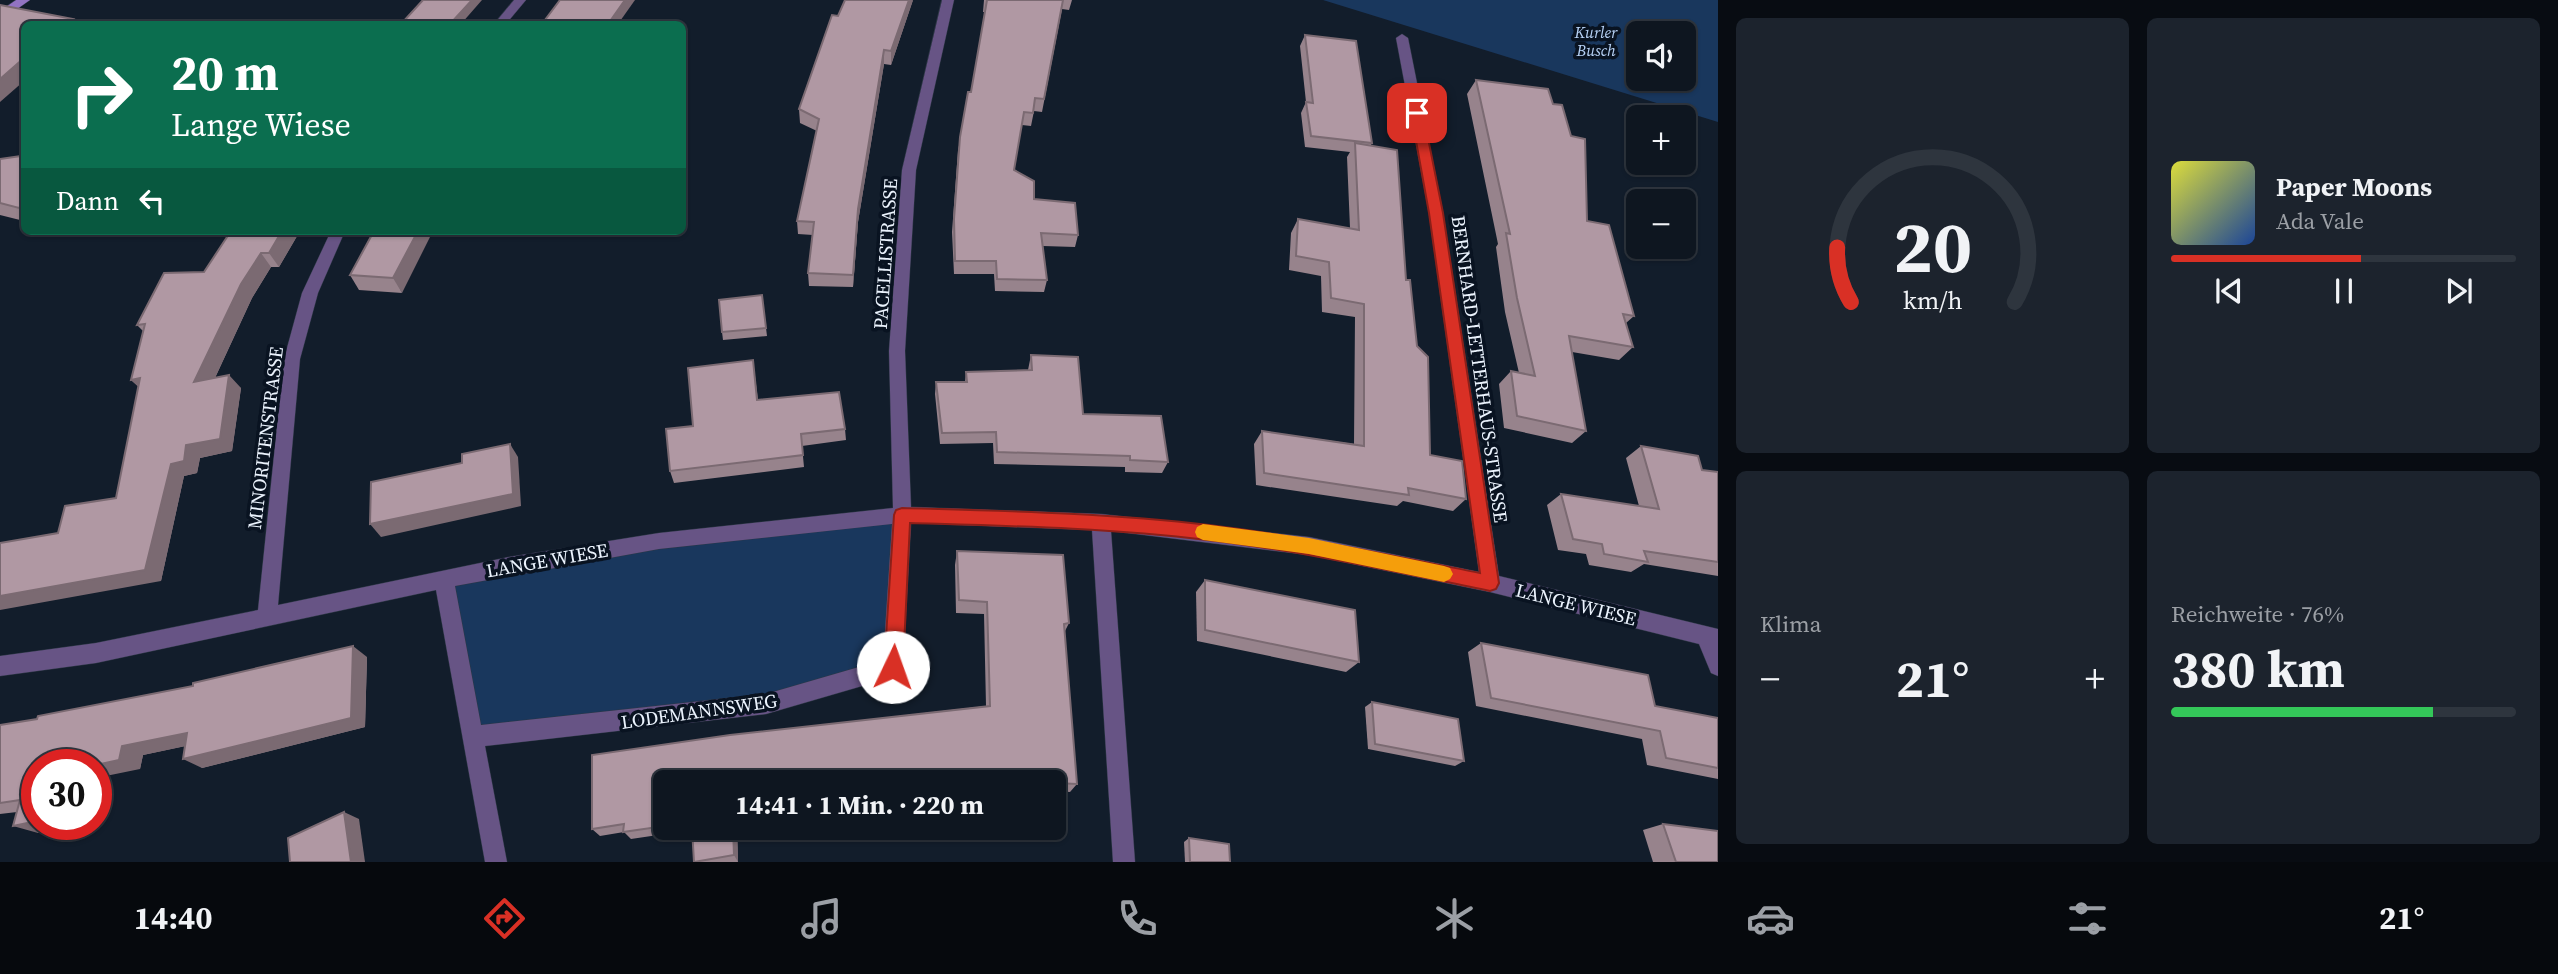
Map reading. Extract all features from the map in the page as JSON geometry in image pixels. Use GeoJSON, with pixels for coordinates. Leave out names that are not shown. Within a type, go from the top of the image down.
{"type":"FeatureCollection","features":[{"type":"Feature","properties":{"kind":"main road"},"geometry":{"type":"LineString","coordinates":[[0,17],[24,0]]}},
{"type":"Feature","properties":{"kind":"street"},"geometry":{"type":"LineString","coordinates":[[502,21],[520,0]]}},
{"type":"Feature","properties":{"kind":"street","name":"PACELLISTRASSE"},"geometry":{"type":"LineString","coordinates":[[902,515],[897,351],[909,170],[948,0]]}},
{"type":"Feature","properties":{"kind":"street","name":"BERNHARD-LETTERHAUS-STRASSE"},"geometry":{"type":"LineString","coordinates":[[1402,38],[1436,213],[1490,583]]}},
{"type":"Feature","properties":{"kind":"street","name":"MINORITENSTRASSE"},"geometry":{"type":"LineString","coordinates":[[267,616],[292,359],[310,293],[336,235]]}},
{"type":"Feature","properties":{"kind":"street","name":"LANGE WIESE"},"geometry":{"type":"LineString","coordinates":[[0,666],[96,653],[509,566],[659,541],[902,515],[1101,522],[1309,546],[1490,583],[1711,637]]}},
{"type":"Feature","properties":{"kind":"street","name":"LODEMANNSWEG"},"geometry":{"type":"LineString","coordinates":[[474,737],[766,704],[893,667],[902,515]]}},
{"type":"Feature","properties":{"kind":"street"},"geometry":{"type":"LineString","coordinates":[[1101,522],[1125,862]]}},
{"type":"Feature","properties":{"kind":"street"},"geometry":{"type":"LineString","coordinates":[[444,580],[496,862]]}},
{"type":"Feature","properties":{"kind":"street"},"geometry":{"type":"LineString","coordinates":[[1711,637],[1718,666]]}},
{"type":"Feature","properties":{"kind":"green space","name":"Kurler Busch"},"geometry":{"type":"Polygon","coordinates":[[[1323,0],[1718,0],[1718,122],[1696,115],[1696,105],[1663,105],[1323,0]]]}},
{"type":"Feature","properties":{"kind":"green space"},"geometry":{"type":"Polygon","coordinates":[[[901,516],[893,667],[766,703],[474,736],[444,581],[509,567],[901,516]]]}},
{"type":"Feature","properties":{"kind":"building"},"geometry":{"type":"Polygon","coordinates":[[[423,0],[472,0],[453,21],[404,21],[423,0]]]}},
{"type":"Feature","properties":{"kind":"building"},"geometry":{"type":"Polygon","coordinates":[[[560,0],[625,0],[610,21],[544,21],[560,0]]]}},
{"type":"Feature","properties":{"kind":"building"},"geometry":{"type":"Polygon","coordinates":[[[845,0],[909,0],[891,51],[884,50],[858,209],[853,275],[808,273],[814,222],[797,221],[819,119],[799,109],[832,15],[838,16],[845,0]]]}},
{"type":"Feature","properties":{"kind":"building"},"geometry":{"type":"Polygon","coordinates":[[[987,0],[1063,0],[1044,99],[1035,98],[1033,113],[1024,112],[1014,170],[1034,181],[1034,199],[1075,203],[1078,235],[1041,233],[1047,280],[997,279],[996,261],[955,261],[954,219],[960,137],[987,0]]]}},
{"type":"Feature","properties":{"kind":"building"},"geometry":{"type":"Polygon","coordinates":[[[0,5],[73,19],[21,21],[21,61],[0,79],[0,5]]]}},
{"type":"Feature","properties":{"kind":"building"},"geometry":{"type":"Polygon","coordinates":[[[1305,35],[1356,41],[1372,143],[1311,136],[1306,102],[1313,103],[1305,35]]]}},
{"type":"Feature","properties":{"kind":"building"},"geometry":{"type":"Polygon","coordinates":[[[1476,80],[1548,89],[1553,104],[1562,105],[1571,136],[1585,139],[1587,221],[1609,225],[1634,316],[1623,314],[1633,347],[1569,336],[1586,431],[1517,416],[1511,371],[1535,376],[1517,298],[1506,233],[1510,234],[1476,80]]]}},
{"type":"Feature","properties":{"kind":"building"},"geometry":{"type":"Polygon","coordinates":[[[1355,143],[1397,150],[1406,280],[1410,280],[1417,346],[1428,357],[1430,455],[1462,461],[1466,499],[1408,488],[1409,495],[1264,473],[1262,431],[1364,446],[1364,304],[1331,298],[1329,262],[1296,256],[1298,219],[1359,230],[1355,143]]]}},
{"type":"Feature","properties":{"kind":"building"},"geometry":{"type":"Polygon","coordinates":[[[21,156],[19,208],[0,203],[0,159],[21,156]]]}},
{"type":"Feature","properties":{"kind":"building"},"geometry":{"type":"Polygon","coordinates":[[[228,235],[280,235],[269,253],[261,253],[241,284],[194,382],[229,375],[220,439],[186,445],[184,461],[171,464],[145,570],[0,596],[0,543],[58,533],[65,506],[116,498],[140,378],[131,380],[145,324],[137,325],[164,273],[204,272],[228,235]]]}},
{"type":"Feature","properties":{"kind":"building"},"geometry":{"type":"Polygon","coordinates":[[[372,235],[416,235],[393,278],[350,275],[372,235]]]}},
{"type":"Feature","properties":{"kind":"building"},"geometry":{"type":"Polygon","coordinates":[[[762,295],[766,328],[722,332],[719,300],[762,295]]]}},
{"type":"Feature","properties":{"kind":"building"},"geometry":{"type":"Polygon","coordinates":[[[1031,355],[1078,357],[1083,414],[1161,416],[1168,462],[1130,460],[1130,456],[997,452],[996,432],[942,433],[936,382],[967,382],[966,372],[1032,370],[1031,355]]]}},
{"type":"Feature","properties":{"kind":"building"},"geometry":{"type":"Polygon","coordinates":[[[753,360],[757,400],[839,392],[845,429],[801,434],[803,455],[670,471],[666,429],[693,426],[688,368],[753,360]]]}},
{"type":"Feature","properties":{"kind":"building"},"geometry":{"type":"Polygon","coordinates":[[[510,444],[513,494],[370,524],[371,482],[462,463],[462,454],[510,444]]]}},
{"type":"Feature","properties":{"kind":"building"},"geometry":{"type":"Polygon","coordinates":[[[1641,446],[1698,456],[1702,470],[1718,472],[1718,562],[1644,551],[1648,562],[1604,554],[1602,544],[1573,539],[1561,494],[1659,509],[1641,446]]]}},
{"type":"Feature","properties":{"kind":"building"},"geometry":{"type":"Polygon","coordinates":[[[957,551],[1063,555],[1069,623],[1064,624],[1077,784],[1066,783],[1066,770],[653,770],[653,828],[623,832],[624,824],[592,829],[592,755],[730,735],[990,706],[987,602],[959,600],[957,551]]]}},
{"type":"Feature","properties":{"kind":"building"},"geometry":{"type":"Polygon","coordinates":[[[1205,580],[1355,610],[1359,662],[1205,630],[1205,580]]]}},
{"type":"Feature","properties":{"kind":"building"},"geometry":{"type":"Polygon","coordinates":[[[1481,643],[1648,675],[1655,706],[1718,718],[1718,768],[1666,758],[1660,731],[1491,698],[1481,643]]]}},
{"type":"Feature","properties":{"kind":"building"},"geometry":{"type":"Polygon","coordinates":[[[353,646],[351,718],[183,759],[187,733],[122,746],[119,760],[112,762],[112,749],[21,749],[21,824],[13,826],[20,800],[0,803],[0,725],[193,686],[193,683],[353,646]]]}},
{"type":"Feature","properties":{"kind":"building"},"geometry":{"type":"Polygon","coordinates":[[[1372,702],[1458,719],[1464,761],[1375,744],[1372,702]]]}},
{"type":"Feature","properties":{"kind":"building"},"geometry":{"type":"Polygon","coordinates":[[[344,812],[351,862],[290,862],[288,838],[344,812]]]}},
{"type":"Feature","properties":{"kind":"building"},"geometry":{"type":"Polygon","coordinates":[[[1663,824],[1718,831],[1718,862],[1676,862],[1663,824]]]}},
{"type":"Feature","properties":{"kind":"building"},"geometry":{"type":"Polygon","coordinates":[[[1189,838],[1229,844],[1230,862],[1190,862],[1189,838]]]}},
{"type":"Feature","properties":{"kind":"building"},"geometry":{"type":"Polygon","coordinates":[[[693,840],[733,840],[734,855],[694,862],[693,840]]]}},
{"type":"Feature","properties":{"kind":"slow traffic"},"geometry":{"type":"LineString","coordinates":[[1203,532],[1309,546],[1444,574]]}},
{"type":"Feature","properties":{"kind":"route"},"geometry":{"type":"LineString","coordinates":[[893,667],[902,515],[1101,522],[1208,532],[1309,546],[1490,583],[1436,213],[1417,113]]}}]}
